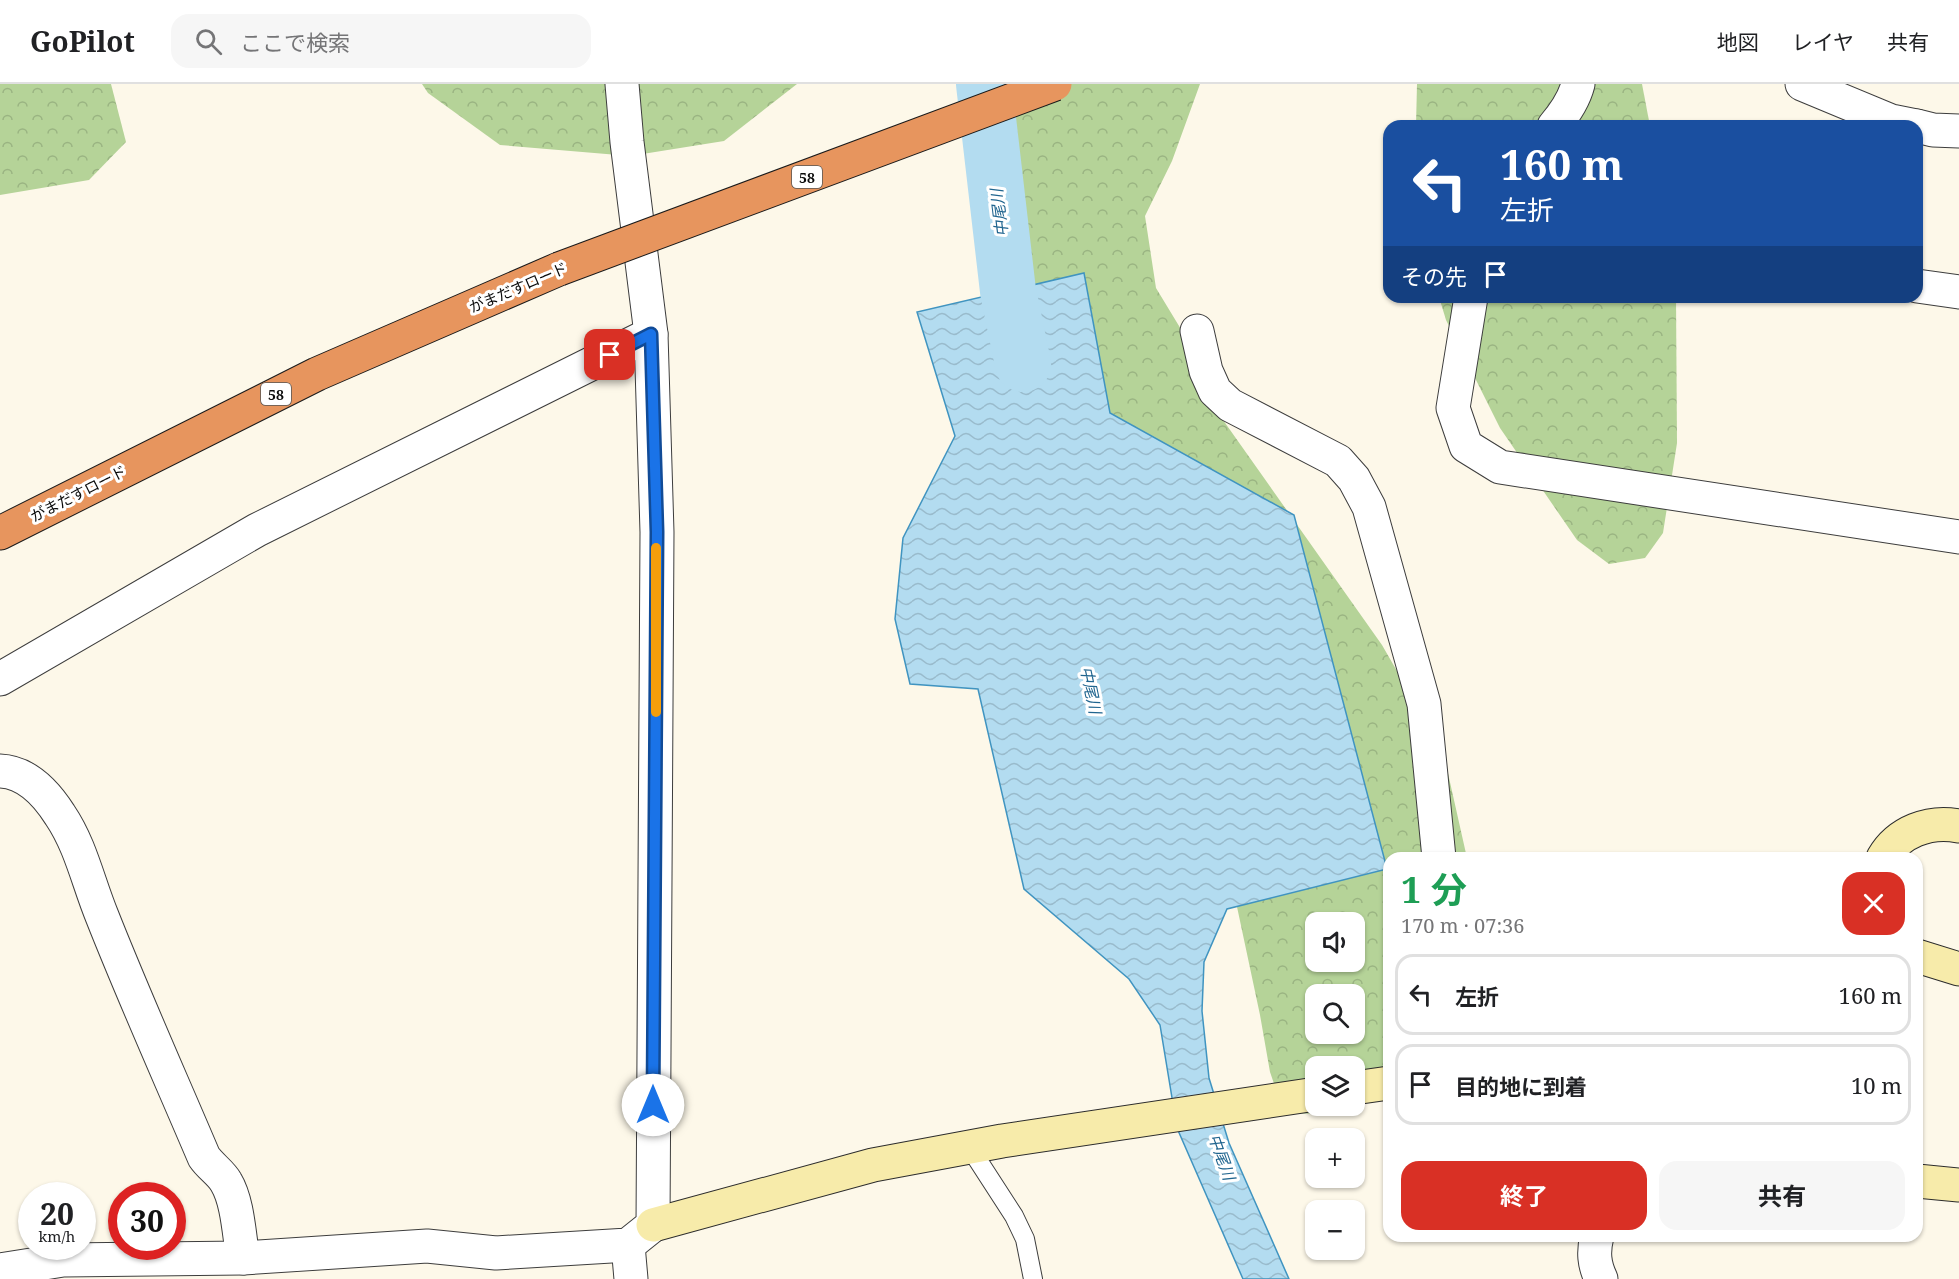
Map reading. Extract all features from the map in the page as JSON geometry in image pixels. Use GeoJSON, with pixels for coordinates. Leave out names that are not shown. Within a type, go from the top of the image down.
{"type":"FeatureCollection","features":[{"type":"Feature","properties":{"kind":"highway","name":"がまだすロード"},"geometry":{"type":"LineString","coordinates":[[0,533],[317,374],[559,269],[1055,84]]}},
{"type":"Feature","properties":{"kind":"street"},"geometry":{"type":"LineString","coordinates":[[622,84],[651,334],[657,532],[640,1235],[631,1279]]}},
{"type":"Feature","properties":{"kind":"street"},"geometry":{"type":"LineString","coordinates":[[1559,120],[1576,94],[1578,84]]}},
{"type":"Feature","properties":{"kind":"street"},"geometry":{"type":"LineString","coordinates":[[1802,84],[1889,120]]}},
{"type":"Feature","properties":{"kind":"street"},"geometry":{"type":"LineString","coordinates":[[1923,128],[1959,131]]}},
{"type":"Feature","properties":{"kind":"street"},"geometry":{"type":"LineString","coordinates":[[1923,287],[1959,292]]}},
{"type":"Feature","properties":{"kind":"street"},"geometry":{"type":"LineString","coordinates":[[1470,303],[1453,408],[1466,446],[1500,467],[1959,537]]}},
{"type":"Feature","properties":{"kind":"street"},"geometry":{"type":"LineString","coordinates":[[1197,331],[1206,371],[1215,391],[1230,405],[1338,460],[1354,479],[1370,507],[1424,704],[1438,852]]}},
{"type":"Feature","properties":{"kind":"street"},"geometry":{"type":"LineString","coordinates":[[0,679],[257,530],[651,334]]}},
{"type":"Feature","properties":{"kind":"street"},"geometry":{"type":"LineString","coordinates":[[0,771],[20,775],[34,783],[60,814],[80,853],[101,914],[204,1157],[224,1179],[232,1193],[243,1258]]}},
{"type":"Feature","properties":{"kind":"street"},"geometry":{"type":"LineString","coordinates":[[1886,852],[1905,834],[1930,825],[1959,826]]}},
{"type":"Feature","properties":{"kind":"street"},"geometry":{"type":"LineString","coordinates":[[1923,958],[1959,969]]}},
{"type":"Feature","properties":{"kind":"street"},"geometry":{"type":"LineString","coordinates":[[1365,1086],[1383,1084]]}},
{"type":"Feature","properties":{"kind":"street"},"geometry":{"type":"LineString","coordinates":[[0,1270],[63,1260],[243,1258],[427,1246],[496,1253],[640,1235],[873,1165],[1002,1142],[1305,1096]]}},
{"type":"Feature","properties":{"kind":"street"},"geometry":{"type":"LineString","coordinates":[[1923,1182],[1959,1185]]}},
{"type":"Feature","properties":{"kind":"street"},"geometry":{"type":"LineString","coordinates":[[1596,1242],[1595,1266],[1601,1279]]}},
{"type":"Feature","properties":{"kind":"lane"},"geometry":{"type":"LineString","coordinates":[[970,1148],[1014,1216],[1025,1239],[1033,1279]]}},
{"type":"Feature","properties":{"kind":"green space"},"geometry":{"type":"Polygon","coordinates":[[[0,84],[111,84],[126,142],[89,180],[0,195],[0,84]]]}},
{"type":"Feature","properties":{"kind":"green space"},"geometry":{"type":"Polygon","coordinates":[[[422,84],[797,84],[724,141],[630,156],[500,145],[428,93],[422,84]]]}},
{"type":"Feature","properties":{"kind":"green space"},"geometry":{"type":"Polygon","coordinates":[[[1014,84],[1200,84],[1172,161],[1145,216],[1156,288],[1196,354],[1211,403],[1382,645],[1443,751],[1466,852],[1383,852],[1383,1089],[1376,1098],[1365,1101],[1365,1056],[1305,1056],[1305,1114],[1284,1113],[1270,1072],[1233,888],[983,433],[991,212],[1014,84]]]}},
{"type":"Feature","properties":{"kind":"green space"},"geometry":{"type":"Polygon","coordinates":[[[1417,84],[1642,84],[1649,120],[1416,120],[1417,84]]]}},
{"type":"Feature","properties":{"kind":"green space"},"geometry":{"type":"Polygon","coordinates":[[[1441,303],[1676,303],[1677,443],[1663,533],[1645,558],[1609,564],[1577,540],[1500,428],[1446,320],[1441,303]]]}},
{"type":"Feature","properties":{"kind":"water"},"geometry":{"type":"Polygon","coordinates":[[[1084,273],[1110,413],[1294,515],[1383,854],[1383,870],[1227,909],[1204,962],[1202,1011],[1209,1078],[1229,1143],[1289,1279],[1243,1279],[1177,1128],[1160,1025],[1129,979],[1024,889],[978,689],[910,684],[895,619],[903,538],[955,436],[917,312],[1084,273]]]}},
{"type":"Feature","properties":{"kind":"waterway","name":"中尾川"},"geometry":{"type":"LineString","coordinates":[[984,84],[1008,291],[1023,364]]}},
{"type":"Feature","properties":{"kind":"slow traffic"},"geometry":{"type":"LineString","coordinates":[[656,548],[656,712]]}},
{"type":"Feature","properties":{"kind":"route"},"geometry":{"type":"LineString","coordinates":[[610,355],[651,334],[657,532],[653,1105]]}}]}
